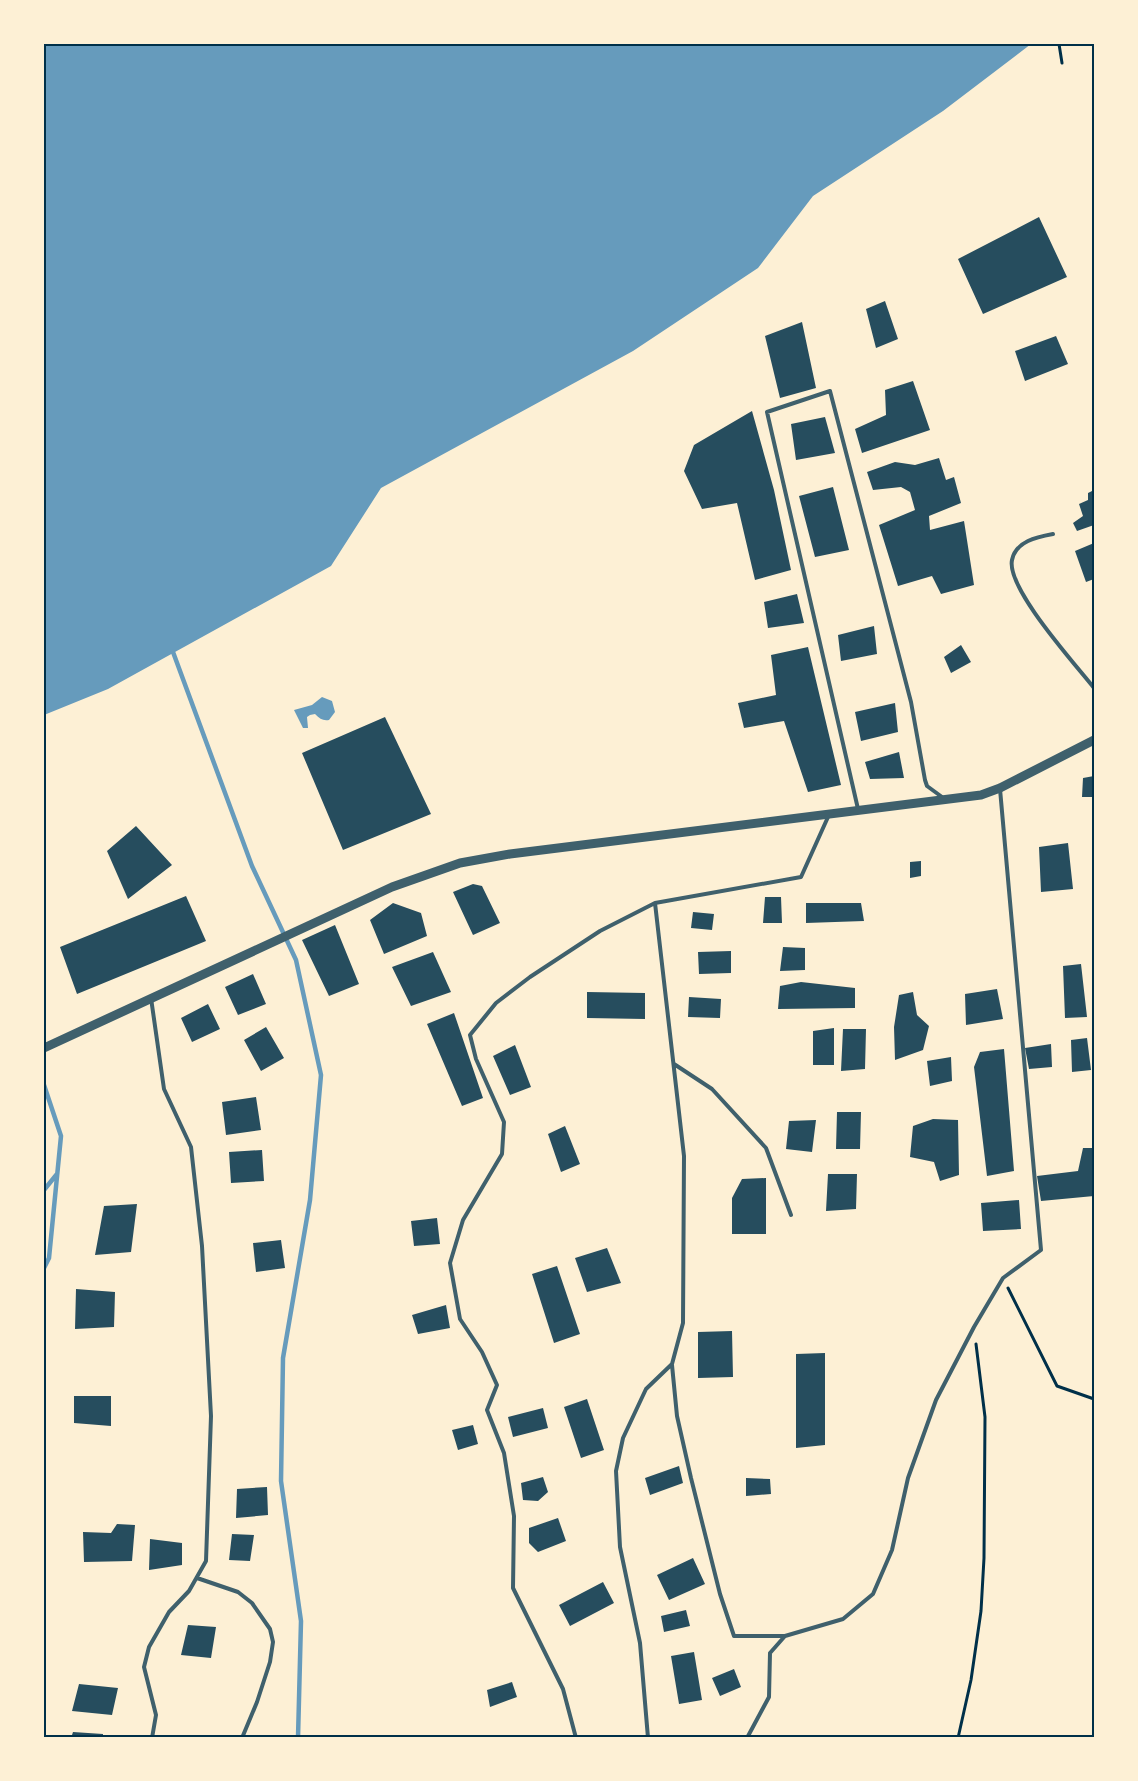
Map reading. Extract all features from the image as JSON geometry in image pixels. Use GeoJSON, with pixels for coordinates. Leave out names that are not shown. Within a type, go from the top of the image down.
{"type":"FeatureCollection","features":[{"type":"Feature","properties":{"kind":"street"},"geometry":{"type":"LineString","coordinates":[[44,1048],[392,887],[460,863],[510,854],[981,795],[1000,788],[1095,740]]}},
{"type":"Feature","properties":{"kind":"lane"},"geometry":{"type":"LineString","coordinates":[[858,810],[767,412],[830,391],[911,702],[925,780],[934,792],[950,799]]}},
{"type":"Feature","properties":{"kind":"lane"},"geometry":{"type":"LineString","coordinates":[[1053,534],[1032,538],[1019,548],[1012,560],[1015,581],[1033,610],[1095,688]]}},
{"type":"Feature","properties":{"kind":"lane"},"geometry":{"type":"LineString","coordinates":[[655,903],[684,1156],[683,1323],[672,1364],[677,1416],[720,1594],[734,1636],[785,1636],[843,1620],[873,1594],[892,1550],[908,1478],[936,1400],[974,1327],[1003,1278],[1041,1250],[1000,788]]}},
{"type":"Feature","properties":{"kind":"lane"},"geometry":{"type":"LineString","coordinates":[[576,1737],[563,1689],[513,1588],[512,1506],[504,1453],[487,1410],[497,1385],[482,1352],[460,1319],[450,1263],[463,1220],[502,1154],[504,1122],[476,1059],[470,1035],[496,1003],[530,977],[600,931],[655,903],[801,877],[829,813]]}},
{"type":"Feature","properties":{"kind":"lane"},"geometry":{"type":"LineString","coordinates":[[150,997],[164,1089],[191,1147],[202,1246],[211,1416],[206,1561],[189,1591],[170,1612],[149,1647],[144,1667],[156,1715],[152,1737]]}},
{"type":"Feature","properties":{"kind":"lane"},"geometry":{"type":"LineString","coordinates":[[673,1063],[712,1089],[766,1148],[791,1215]]}},
{"type":"Feature","properties":{"kind":"lane"},"geometry":{"type":"LineString","coordinates":[[648,1737],[640,1643],[620,1547],[616,1471],[623,1438],[646,1389],[672,1364]]}},
{"type":"Feature","properties":{"kind":"lane"},"geometry":{"type":"LineString","coordinates":[[197,1578],[238,1592],[252,1603],[270,1629],[273,1642],[270,1662],[257,1702],[242,1737]]}},
{"type":"Feature","properties":{"kind":"lane"},"geometry":{"type":"LineString","coordinates":[[747,1737],[769,1697],[770,1653],[785,1636]]}},
{"type":"Feature","properties":{"kind":"path"},"geometry":{"type":"LineString","coordinates":[[1059,44],[1062,63]]}},
{"type":"Feature","properties":{"kind":"path"},"geometry":{"type":"LineString","coordinates":[[1003,1278],[1058,1386],[1095,1399]]}},
{"type":"Feature","properties":{"kind":"path"},"geometry":{"type":"LineString","coordinates":[[958,1737],[971,1680],[978,1634],[984,1558],[985,1417],[974,1327]]}},
{"type":"Feature","properties":{"kind":"water"},"geometry":{"type":"Polygon","coordinates":[[[44,44],[1031,44],[943,111],[813,196],[758,268],[633,351],[381,488],[331,566],[108,689],[44,715],[44,44]]]}},
{"type":"Feature","properties":{"kind":"water"},"geometry":{"type":"Polygon","coordinates":[[[322,697],[332,701],[335,712],[329,720],[322,719],[315,714],[310,715],[307,717],[308,728],[303,728],[294,710],[312,705],[322,697]]]}},
{"type":"Feature","properties":{"kind":"building"},"geometry":{"type":"Polygon","coordinates":[[[1039,217],[1067,277],[983,314],[958,259],[1039,217]]]}},
{"type":"Feature","properties":{"kind":"building"},"geometry":{"type":"Polygon","coordinates":[[[885,301],[898,339],[876,348],[866,309],[885,301]]]}},
{"type":"Feature","properties":{"kind":"building"},"geometry":{"type":"Polygon","coordinates":[[[802,322],[816,388],[780,398],[765,336],[802,322]]]}},
{"type":"Feature","properties":{"kind":"building"},"geometry":{"type":"Polygon","coordinates":[[[1056,336],[1068,364],[1025,381],[1015,351],[1056,336]]]}},
{"type":"Feature","properties":{"kind":"building"},"geometry":{"type":"Polygon","coordinates":[[[913,381],[930,430],[862,453],[855,429],[886,415],[885,390],[913,381]]]}},
{"type":"Feature","properties":{"kind":"building"},"geometry":{"type":"Polygon","coordinates":[[[752,411],[774,490],[791,570],[755,580],[737,503],[702,509],[684,471],[694,445],[752,411]]]}},
{"type":"Feature","properties":{"kind":"building"},"geometry":{"type":"Polygon","coordinates":[[[825,417],[835,453],[796,460],[791,424],[825,417]]]}},
{"type":"Feature","properties":{"kind":"building"},"geometry":{"type":"Polygon","coordinates":[[[939,458],[946,480],[954,477],[961,503],[929,516],[930,530],[964,521],[974,585],[941,594],[932,576],[898,586],[879,525],[915,510],[910,492],[901,487],[873,490],[867,472],[895,462],[915,465],[939,458]]]}},
{"type":"Feature","properties":{"kind":"building"},"geometry":{"type":"Polygon","coordinates":[[[833,487],[849,550],[815,557],[799,496],[833,487]]]}},
{"type":"Feature","properties":{"kind":"building"},"geometry":{"type":"Polygon","coordinates":[[[1094,490],[1094,525],[1077,531],[1073,523],[1083,516],[1079,504],[1088,500],[1088,493],[1094,490]]]}},
{"type":"Feature","properties":{"kind":"building"},"geometry":{"type":"Polygon","coordinates":[[[1094,543],[1094,579],[1086,582],[1075,551],[1094,543]]]}},
{"type":"Feature","properties":{"kind":"building"},"geometry":{"type":"Polygon","coordinates":[[[797,594],[804,623],[768,628],[764,602],[797,594]]]}},
{"type":"Feature","properties":{"kind":"building"},"geometry":{"type":"Polygon","coordinates":[[[874,626],[877,654],[841,661],[838,635],[874,626]]]}},
{"type":"Feature","properties":{"kind":"building"},"geometry":{"type":"Polygon","coordinates":[[[961,645],[971,662],[951,673],[944,657],[961,645]]]}},
{"type":"Feature","properties":{"kind":"building"},"geometry":{"type":"Polygon","coordinates":[[[808,647],[841,785],[808,792],[784,721],[744,728],[738,703],[776,695],[771,655],[808,647]]]}},
{"type":"Feature","properties":{"kind":"building"},"geometry":{"type":"Polygon","coordinates":[[[895,703],[898,732],[861,741],[855,712],[895,703]]]}},
{"type":"Feature","properties":{"kind":"building"},"geometry":{"type":"Polygon","coordinates":[[[385,717],[431,814],[343,850],[302,753],[385,717]]]}},
{"type":"Feature","properties":{"kind":"building"},"geometry":{"type":"Polygon","coordinates":[[[899,752],[904,778],[870,779],[865,762],[899,752]]]}},
{"type":"Feature","properties":{"kind":"building"},"geometry":{"type":"Polygon","coordinates":[[[1094,776],[1094,797],[1082,797],[1083,778],[1094,776]]]}},
{"type":"Feature","properties":{"kind":"building"},"geometry":{"type":"Polygon","coordinates":[[[136,826],[172,865],[128,899],[107,851],[136,826]]]}},
{"type":"Feature","properties":{"kind":"building"},"geometry":{"type":"Polygon","coordinates":[[[1068,843],[1073,889],[1041,892],[1039,847],[1068,843]]]}},
{"type":"Feature","properties":{"kind":"building"},"geometry":{"type":"Polygon","coordinates":[[[921,861],[921,876],[910,878],[910,862],[921,861]]]}},
{"type":"Feature","properties":{"kind":"building"},"geometry":{"type":"Polygon","coordinates":[[[473,884],[482,886],[500,923],[473,935],[453,892],[473,884]]]}},
{"type":"Feature","properties":{"kind":"building"},"geometry":{"type":"Polygon","coordinates":[[[186,896],[206,941],[77,994],[60,947],[186,896]]]}},
{"type":"Feature","properties":{"kind":"building"},"geometry":{"type":"Polygon","coordinates":[[[765,897],[781,897],[782,923],[763,923],[765,897]]]}},
{"type":"Feature","properties":{"kind":"building"},"geometry":{"type":"Polygon","coordinates":[[[393,903],[421,913],[427,936],[384,954],[370,920],[393,903]]]}},
{"type":"Feature","properties":{"kind":"building"},"geometry":{"type":"Polygon","coordinates":[[[806,903],[861,903],[864,921],[806,923],[806,903]]]}},
{"type":"Feature","properties":{"kind":"building"},"geometry":{"type":"Polygon","coordinates":[[[693,912],[714,914],[712,930],[691,928],[693,912]]]}},
{"type":"Feature","properties":{"kind":"building"},"geometry":{"type":"Polygon","coordinates":[[[335,925],[359,984],[329,996],[302,940],[335,925]]]}},
{"type":"Feature","properties":{"kind":"building"},"geometry":{"type":"Polygon","coordinates":[[[783,947],[805,948],[805,970],[780,971],[783,947]]]}},
{"type":"Feature","properties":{"kind":"building"},"geometry":{"type":"Polygon","coordinates":[[[731,951],[731,973],[699,974],[698,952],[731,951]]]}},
{"type":"Feature","properties":{"kind":"building"},"geometry":{"type":"Polygon","coordinates":[[[433,952],[451,992],[411,1006],[392,967],[433,952]]]}},
{"type":"Feature","properties":{"kind":"building"},"geometry":{"type":"Polygon","coordinates":[[[1081,964],[1087,1017],[1065,1018],[1063,966],[1081,964]]]}},
{"type":"Feature","properties":{"kind":"building"},"geometry":{"type":"Polygon","coordinates":[[[253,974],[266,1004],[238,1015],[225,987],[253,974]]]}},
{"type":"Feature","properties":{"kind":"building"},"geometry":{"type":"Polygon","coordinates":[[[801,982],[855,988],[855,1008],[778,1009],[780,986],[801,982]]]}},
{"type":"Feature","properties":{"kind":"building"},"geometry":{"type":"Polygon","coordinates":[[[997,989],[1003,1019],[966,1025],[965,994],[997,989]]]}},
{"type":"Feature","properties":{"kind":"building"},"geometry":{"type":"Polygon","coordinates":[[[587,992],[645,993],[645,1019],[587,1018],[587,992]]]}},
{"type":"Feature","properties":{"kind":"building"},"geometry":{"type":"Polygon","coordinates":[[[913,992],[917,1015],[929,1026],[923,1050],[895,1060],[894,1027],[899,995],[913,992]]]}},
{"type":"Feature","properties":{"kind":"building"},"geometry":{"type":"Polygon","coordinates":[[[689,997],[721,999],[720,1018],[688,1017],[689,997]]]}},
{"type":"Feature","properties":{"kind":"building"},"geometry":{"type":"Polygon","coordinates":[[[208,1004],[220,1029],[192,1042],[181,1018],[208,1004]]]}},
{"type":"Feature","properties":{"kind":"building"},"geometry":{"type":"Polygon","coordinates":[[[454,1013],[483,1098],[462,1106],[427,1024],[454,1013]]]}},
{"type":"Feature","properties":{"kind":"building"},"geometry":{"type":"Polygon","coordinates":[[[266,1027],[284,1058],[261,1071],[244,1040],[266,1027]]]}},
{"type":"Feature","properties":{"kind":"building"},"geometry":{"type":"Polygon","coordinates":[[[834,1028],[834,1065],[813,1065],[813,1031],[834,1028]]]}},
{"type":"Feature","properties":{"kind":"building"},"geometry":{"type":"Polygon","coordinates":[[[843,1029],[866,1029],[865,1069],[841,1071],[843,1029]]]}},
{"type":"Feature","properties":{"kind":"building"},"geometry":{"type":"Polygon","coordinates":[[[1087,1038],[1091,1070],[1072,1072],[1071,1040],[1087,1038]]]}},
{"type":"Feature","properties":{"kind":"building"},"geometry":{"type":"Polygon","coordinates":[[[1051,1044],[1052,1067],[1029,1069],[1025,1048],[1051,1044]]]}},
{"type":"Feature","properties":{"kind":"building"},"geometry":{"type":"Polygon","coordinates":[[[515,1045],[531,1087],[510,1095],[493,1056],[515,1045]]]}},
{"type":"Feature","properties":{"kind":"building"},"geometry":{"type":"Polygon","coordinates":[[[1004,1049],[1014,1171],[987,1176],[974,1067],[980,1052],[1004,1049]]]}},
{"type":"Feature","properties":{"kind":"building"},"geometry":{"type":"Polygon","coordinates":[[[951,1057],[952,1081],[930,1086],[927,1061],[951,1057]]]}},
{"type":"Feature","properties":{"kind":"building"},"geometry":{"type":"Polygon","coordinates":[[[256,1097],[261,1130],[226,1135],[222,1102],[256,1097]]]}},
{"type":"Feature","properties":{"kind":"building"},"geometry":{"type":"Polygon","coordinates":[[[837,1112],[861,1112],[860,1149],[836,1149],[837,1112]]]}},
{"type":"Feature","properties":{"kind":"building"},"geometry":{"type":"Polygon","coordinates":[[[933,1119],[958,1120],[959,1175],[940,1181],[934,1162],[910,1157],[913,1126],[933,1119]]]}},
{"type":"Feature","properties":{"kind":"building"},"geometry":{"type":"Polygon","coordinates":[[[816,1120],[812,1152],[786,1149],[789,1121],[816,1120]]]}},
{"type":"Feature","properties":{"kind":"building"},"geometry":{"type":"Polygon","coordinates":[[[565,1126],[580,1164],[561,1172],[548,1134],[565,1126]]]}},
{"type":"Feature","properties":{"kind":"building"},"geometry":{"type":"Polygon","coordinates":[[[1083,1148],[1094,1148],[1094,1196],[1041,1201],[1037,1176],[1078,1171],[1083,1148]]]}},
{"type":"Feature","properties":{"kind":"building"},"geometry":{"type":"Polygon","coordinates":[[[262,1150],[264,1181],[231,1183],[229,1152],[262,1150]]]}},
{"type":"Feature","properties":{"kind":"building"},"geometry":{"type":"Polygon","coordinates":[[[828,1174],[857,1174],[856,1209],[826,1211],[828,1174]]]}},
{"type":"Feature","properties":{"kind":"building"},"geometry":{"type":"Polygon","coordinates":[[[766,1178],[766,1234],[732,1234],[732,1198],[742,1179],[766,1178]]]}},
{"type":"Feature","properties":{"kind":"building"},"geometry":{"type":"Polygon","coordinates":[[[1019,1200],[1021,1229],[983,1231],[981,1203],[1019,1200]]]}},
{"type":"Feature","properties":{"kind":"building"},"geometry":{"type":"Polygon","coordinates":[[[137,1204],[131,1252],[95,1255],[104,1206],[137,1204]]]}},
{"type":"Feature","properties":{"kind":"building"},"geometry":{"type":"Polygon","coordinates":[[[437,1218],[440,1244],[414,1246],[411,1221],[437,1218]]]}},
{"type":"Feature","properties":{"kind":"building"},"geometry":{"type":"Polygon","coordinates":[[[281,1240],[285,1268],[256,1272],[253,1243],[281,1240]]]}},
{"type":"Feature","properties":{"kind":"building"},"geometry":{"type":"Polygon","coordinates":[[[607,1248],[621,1283],[587,1292],[575,1258],[607,1248]]]}},
{"type":"Feature","properties":{"kind":"building"},"geometry":{"type":"Polygon","coordinates":[[[557,1266],[580,1334],[554,1343],[532,1274],[557,1266]]]}},
{"type":"Feature","properties":{"kind":"building"},"geometry":{"type":"Polygon","coordinates":[[[76,1289],[115,1292],[114,1327],[75,1329],[76,1289]]]}},
{"type":"Feature","properties":{"kind":"building"},"geometry":{"type":"Polygon","coordinates":[[[446,1305],[450,1328],[418,1334],[412,1315],[446,1305]]]}},
{"type":"Feature","properties":{"kind":"building"},"geometry":{"type":"Polygon","coordinates":[[[732,1331],[733,1377],[698,1378],[698,1332],[732,1331]]]}},
{"type":"Feature","properties":{"kind":"building"},"geometry":{"type":"Polygon","coordinates":[[[825,1353],[825,1445],[796,1448],[796,1354],[825,1353]]]}},
{"type":"Feature","properties":{"kind":"building"},"geometry":{"type":"Polygon","coordinates":[[[74,1396],[111,1396],[111,1426],[74,1423],[74,1396]]]}},
{"type":"Feature","properties":{"kind":"building"},"geometry":{"type":"Polygon","coordinates":[[[587,1399],[604,1450],[581,1458],[564,1407],[587,1399]]]}},
{"type":"Feature","properties":{"kind":"building"},"geometry":{"type":"Polygon","coordinates":[[[543,1408],[548,1428],[513,1437],[508,1417],[543,1408]]]}},
{"type":"Feature","properties":{"kind":"building"},"geometry":{"type":"Polygon","coordinates":[[[473,1425],[478,1444],[458,1450],[452,1430],[473,1425]]]}},
{"type":"Feature","properties":{"kind":"building"},"geometry":{"type":"Polygon","coordinates":[[[679,1466],[683,1483],[650,1495],[645,1478],[679,1466]]]}},
{"type":"Feature","properties":{"kind":"building"},"geometry":{"type":"Polygon","coordinates":[[[543,1477],[548,1492],[538,1501],[523,1500],[521,1483],[543,1477]]]}},
{"type":"Feature","properties":{"kind":"building"},"geometry":{"type":"Polygon","coordinates":[[[746,1478],[770,1479],[771,1494],[746,1496],[746,1478]]]}},
{"type":"Feature","properties":{"kind":"building"},"geometry":{"type":"Polygon","coordinates":[[[267,1487],[268,1515],[236,1518],[237,1489],[267,1487]]]}},
{"type":"Feature","properties":{"kind":"building"},"geometry":{"type":"Polygon","coordinates":[[[558,1518],[566,1541],[538,1552],[529,1543],[529,1528],[558,1518]]]}},
{"type":"Feature","properties":{"kind":"building"},"geometry":{"type":"Polygon","coordinates":[[[117,1524],[135,1525],[132,1561],[84,1562],[83,1532],[111,1533],[117,1524]]]}},
{"type":"Feature","properties":{"kind":"building"},"geometry":{"type":"Polygon","coordinates":[[[232,1534],[254,1535],[250,1561],[229,1560],[232,1534]]]}},
{"type":"Feature","properties":{"kind":"building"},"geometry":{"type":"Polygon","coordinates":[[[150,1539],[182,1543],[182,1565],[149,1570],[150,1539]]]}},
{"type":"Feature","properties":{"kind":"building"},"geometry":{"type":"Polygon","coordinates":[[[693,1558],[705,1584],[669,1600],[657,1575],[693,1558]]]}},
{"type":"Feature","properties":{"kind":"building"},"geometry":{"type":"Polygon","coordinates":[[[603,1582],[614,1603],[570,1626],[559,1605],[603,1582]]]}},
{"type":"Feature","properties":{"kind":"building"},"geometry":{"type":"Polygon","coordinates":[[[686,1610],[690,1626],[664,1632],[661,1616],[686,1610]]]}},
{"type":"Feature","properties":{"kind":"building"},"geometry":{"type":"Polygon","coordinates":[[[188,1625],[216,1627],[211,1658],[181,1655],[188,1625]]]}},
{"type":"Feature","properties":{"kind":"building"},"geometry":{"type":"Polygon","coordinates":[[[694,1652],[702,1700],[679,1704],[671,1656],[694,1652]]]}},
{"type":"Feature","properties":{"kind":"building"},"geometry":{"type":"Polygon","coordinates":[[[734,1669],[741,1687],[720,1696],[712,1678],[734,1669]]]}},
{"type":"Feature","properties":{"kind":"building"},"geometry":{"type":"Polygon","coordinates":[[[512,1682],[517,1697],[490,1707],[487,1690],[512,1682]]]}},
{"type":"Feature","properties":{"kind":"building"},"geometry":{"type":"Polygon","coordinates":[[[79,1684],[118,1688],[112,1715],[72,1711],[79,1684]]]}},
{"type":"Feature","properties":{"kind":"building"},"geometry":{"type":"Polygon","coordinates":[[[73,1732],[103,1734],[103,1738],[71,1738],[73,1732]]]}},
{"type":"Feature","properties":{"kind":"waterway"},"geometry":{"type":"LineString","coordinates":[[173,652],[252,866],[296,960],[321,1075],[310,1200],[283,1358],[281,1481],[301,1621],[298,1738]]}},
{"type":"Feature","properties":{"kind":"waterway"},"geometry":{"type":"LineString","coordinates":[[44,1085],[61,1136],[49,1258],[44,1268]]}},
{"type":"Feature","properties":{"kind":"waterway"},"geometry":{"type":"LineString","coordinates":[[44,1190],[57,1174]]}}]}
